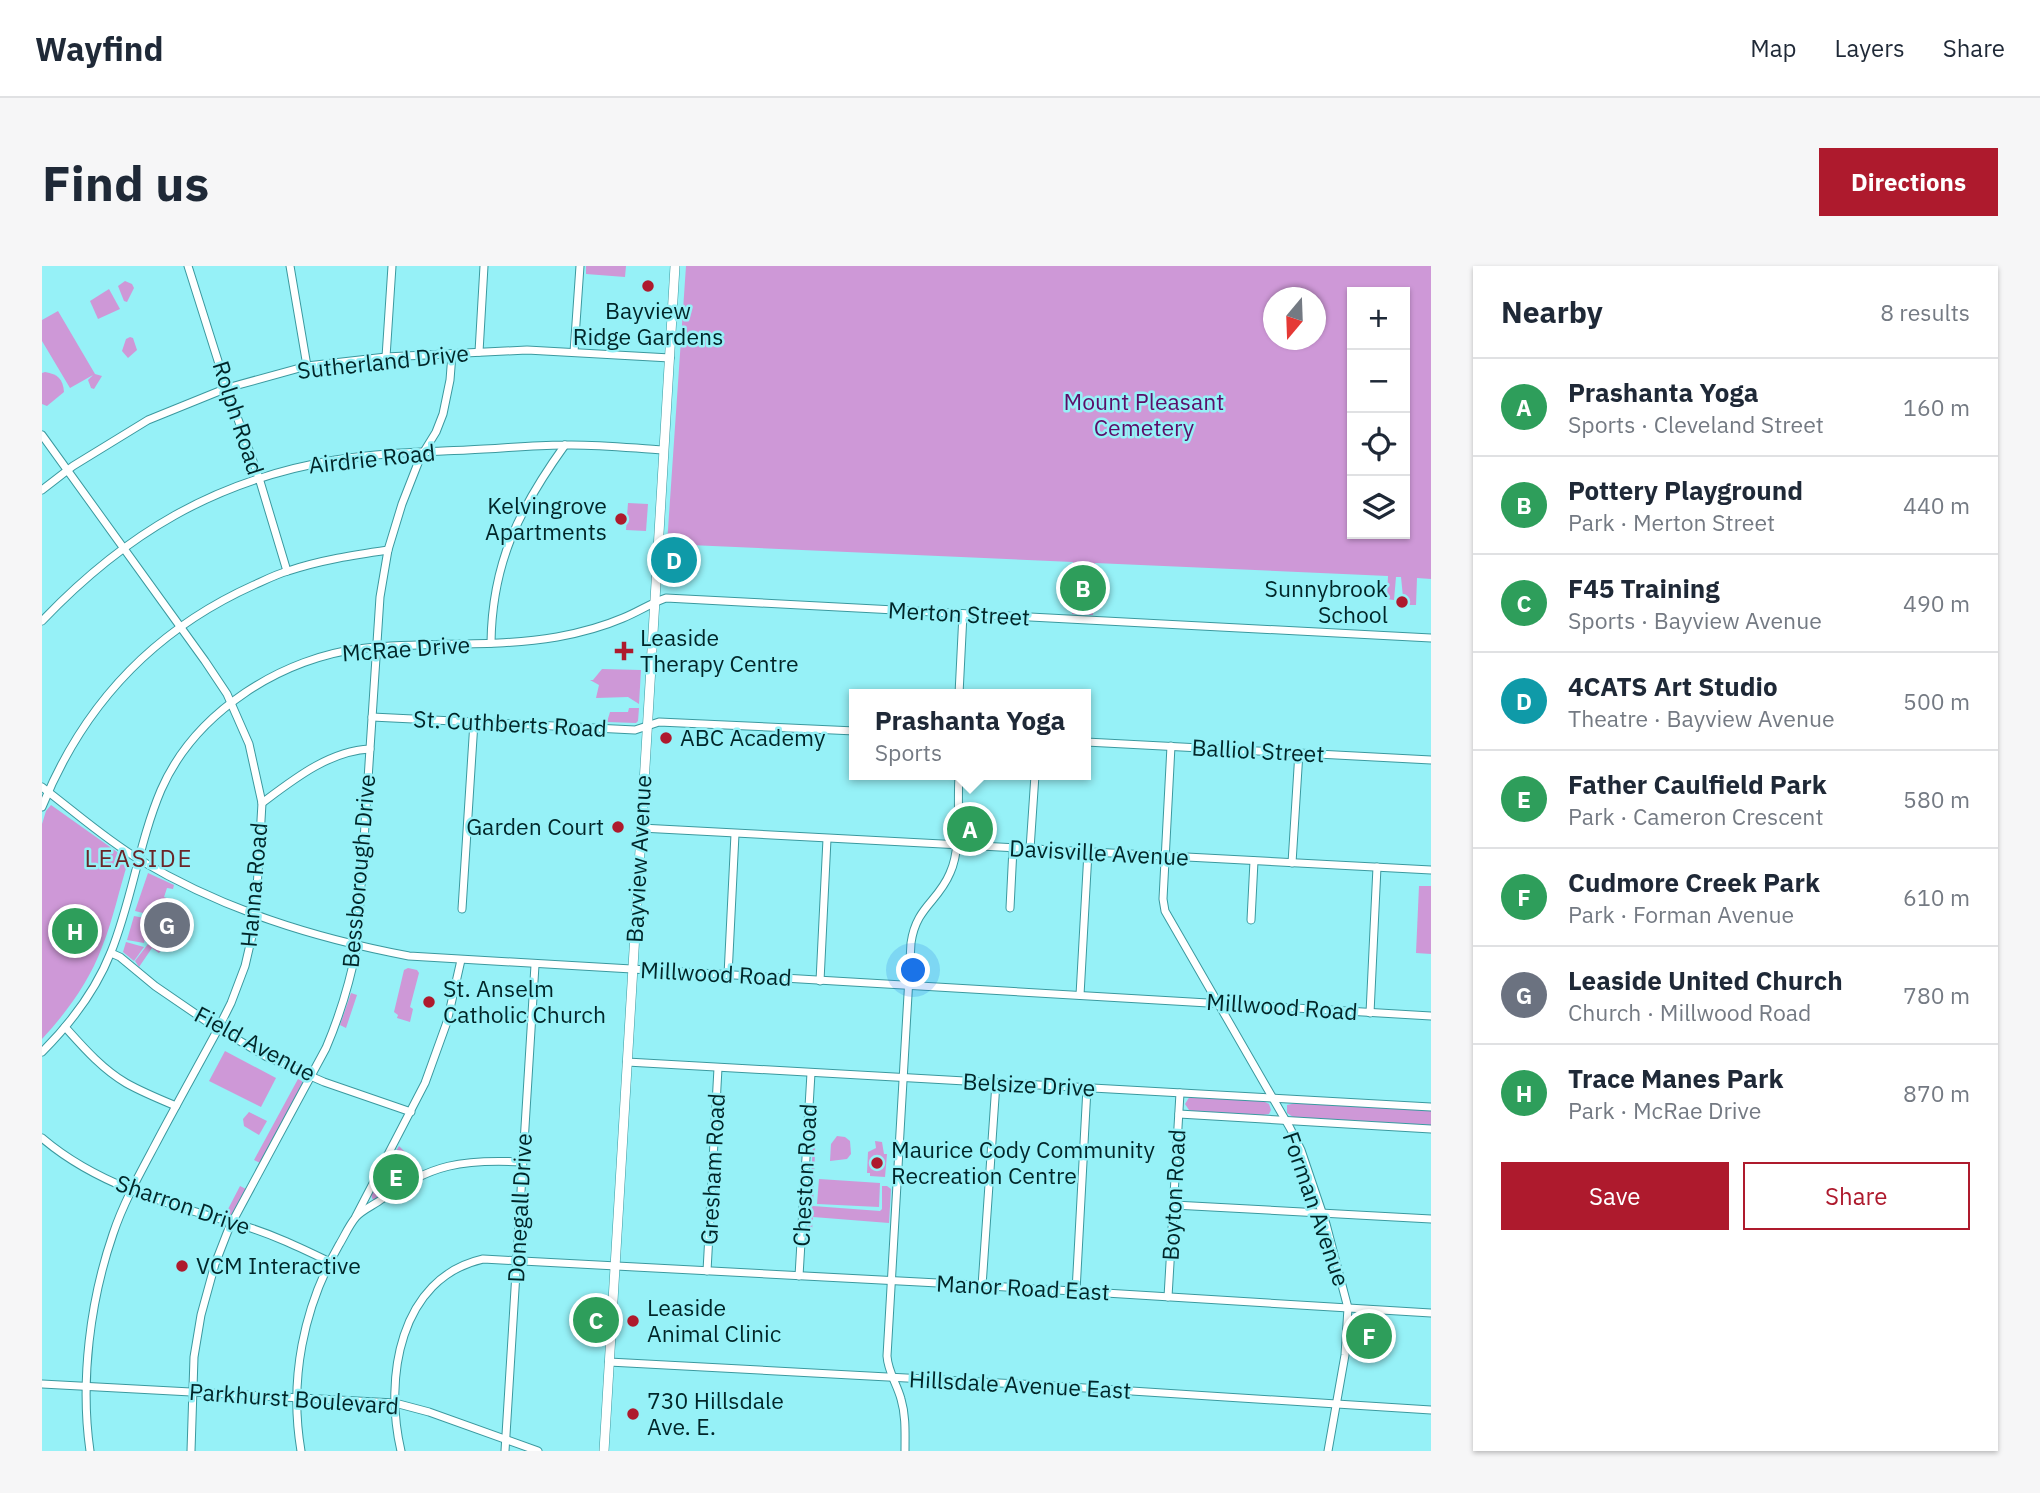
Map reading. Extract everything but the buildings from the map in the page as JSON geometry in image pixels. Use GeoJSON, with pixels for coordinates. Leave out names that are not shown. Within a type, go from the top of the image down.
{"type":"FeatureCollection","features":[{"type":"Feature","properties":{"kind":"main road","name":"Bayview Avenue"},"geometry":{"type":"LineString","coordinates":[[604,1451],[675,266]]}},
{"type":"Feature","properties":{"kind":"street","name":"Rolph Road"},"geometry":{"type":"LineString","coordinates":[[188,266],[287,571]]}},
{"type":"Feature","properties":{"kind":"street"},"geometry":{"type":"LineString","coordinates":[[290,266],[307,366]]}},
{"type":"Feature","properties":{"kind":"street"},"geometry":{"type":"LineString","coordinates":[[386,357],[392,266]]}},
{"type":"Feature","properties":{"kind":"street"},"geometry":{"type":"LineString","coordinates":[[479,352],[484,266]]}},
{"type":"Feature","properties":{"kind":"street"},"geometry":{"type":"LineString","coordinates":[[574,352],[580,266]]}},
{"type":"Feature","properties":{"kind":"street","name":"Sutherland Drive"},"geometry":{"type":"LineString","coordinates":[[42,490],[68,470],[148,420],[227,388],[307,366],[386,357],[527,350],[670,358]]}},
{"type":"Feature","properties":{"kind":"street","name":"Bessborough Drive"},"geometry":{"type":"LineString","coordinates":[[191,1451],[194,1357],[201,1315],[215,1264],[232,1223],[311,1077],[337,1022],[357,946],[380,597],[388,550],[402,504],[443,414],[452,354]]}},
{"type":"Feature","properties":{"kind":"street","name":"Hanna Road"},"geometry":{"type":"LineString","coordinates":[[42,435],[232,702],[249,744],[262,803],[255,916],[246,966],[218,1029],[132,1190],[113,1233],[100,1282],[90,1343],[87,1387],[90,1451]]}},
{"type":"Feature","properties":{"kind":"street"},"geometry":{"type":"LineString","coordinates":[[491,643],[497,583],[510,540],[529,498],[565,444]]}},
{"type":"Feature","properties":{"kind":"street","name":"Airdrie Road"},"geometry":{"type":"LineString","coordinates":[[42,621],[78,585],[123,547],[182,509],[258,478],[298,467],[337,460],[425,452],[565,444],[664,450]]}},
{"type":"Feature","properties":{"kind":"street"},"geometry":{"type":"LineString","coordinates":[[42,807],[45,789],[75,740],[110,692],[150,650],[180,626],[224,599],[287,571],[328,560],[388,550]]}},
{"type":"Feature","properties":{"kind":"street","name":"Merton Street"},"geometry":{"type":"LineString","coordinates":[[655,603],[666,598],[1431,638]]}},
{"type":"Feature","properties":{"kind":"street","name":"McRae Drive"},"geometry":{"type":"LineString","coordinates":[[42,1052],[65,1027],[96,982],[111,953],[154,809],[175,765],[205,725],[232,702],[312,659],[336,652],[376,647],[491,643],[556,637],[585,631],[623,618],[655,603]]}},
{"type":"Feature","properties":{"kind":"street"},"geometry":{"type":"LineString","coordinates":[[959,689],[963,614]]}},
{"type":"Feature","properties":{"kind":"street","name":"St. Cuthberts Road"},"geometry":{"type":"LineString","coordinates":[[372,717],[635,730],[647,726]]}},
{"type":"Feature","properties":{"kind":"street"},"geometry":{"type":"LineString","coordinates":[[462,909],[474,722]]}},
{"type":"Feature","properties":{"kind":"street"},"geometry":{"type":"LineString","coordinates":[[647,726],[659,722],[849,731]]}},
{"type":"Feature","properties":{"kind":"street","name":"Balliol Street"},"geometry":{"type":"LineString","coordinates":[[1091,742],[1431,760]]}},
{"type":"Feature","properties":{"kind":"street","name":"Forman Avenue"},"geometry":{"type":"LineString","coordinates":[[1171,746],[1163,899],[1165,911],[1301,1150],[1348,1301],[1345,1355],[1328,1451]]}},
{"type":"Feature","properties":{"kind":"street"},"geometry":{"type":"LineString","coordinates":[[262,803],[310,769],[331,759],[370,749]]}},
{"type":"Feature","properties":{"kind":"street"},"geometry":{"type":"LineString","coordinates":[[1292,863],[1299,752]]}},
{"type":"Feature","properties":{"kind":"street"},"geometry":{"type":"LineString","coordinates":[[905,1451],[906,1422],[902,1401],[888,1371],[887,1356],[911,943],[915,925],[923,909],[943,886],[950,873],[956,844],[959,780]]}},
{"type":"Feature","properties":{"kind":"street"},"geometry":{"type":"LineString","coordinates":[[1030,849],[1035,780]]}},
{"type":"Feature","properties":{"kind":"street","name":"Millwood Road"},"geometry":{"type":"LineString","coordinates":[[45,789],[95,830],[140,860],[192,889],[255,916],[299,931],[409,956],[1431,1016]]}},
{"type":"Feature","properties":{"kind":"street","name":"Davisville Avenue"},"geometry":{"type":"LineString","coordinates":[[641,828],[1431,870]]}},
{"type":"Feature","properties":{"kind":"street"},"geometry":{"type":"LineString","coordinates":[[728,975],[735,834]]}},
{"type":"Feature","properties":{"kind":"street"},"geometry":{"type":"LineString","coordinates":[[820,981],[827,839]]}},
{"type":"Feature","properties":{"kind":"street"},"geometry":{"type":"LineString","coordinates":[[1010,908],[1013,848]]}},
{"type":"Feature","properties":{"kind":"street"},"geometry":{"type":"LineString","coordinates":[[1080,995],[1088,852]]}},
{"type":"Feature","properties":{"kind":"street"},"geometry":{"type":"LineString","coordinates":[[1251,920],[1254,861]]}},
{"type":"Feature","properties":{"kind":"street"},"geometry":{"type":"LineString","coordinates":[[1370,1013],[1377,867]]}},
{"type":"Feature","properties":{"kind":"street","name":"Field Avenue"},"geometry":{"type":"LineString","coordinates":[[111,953],[218,1029],[267,1057],[311,1077],[411,1112]]}},
{"type":"Feature","properties":{"kind":"street"},"geometry":{"type":"LineString","coordinates":[[301,1451],[297,1397],[303,1334],[309,1311],[330,1262],[425,1083],[447,1022],[461,960]]}},
{"type":"Feature","properties":{"kind":"street","name":"Donegall Drive"},"geometry":{"type":"LineString","coordinates":[[505,1451],[535,964]]}},
{"type":"Feature","properties":{"kind":"street"},"geometry":{"type":"LineString","coordinates":[[65,1027],[116,1076],[176,1106]]}},
{"type":"Feature","properties":{"kind":"street","name":"Belsize Drive"},"geometry":{"type":"LineString","coordinates":[[627,1062],[1431,1107]]}},
{"type":"Feature","properties":{"kind":"street","name":"Gresham Road"},"geometry":{"type":"LineString","coordinates":[[706,1271],[718,1068]]}},
{"type":"Feature","properties":{"kind":"street","name":"Cheston Road"},"geometry":{"type":"LineString","coordinates":[[799,1276],[811,1073]]}},
{"type":"Feature","properties":{"kind":"street"},"geometry":{"type":"LineString","coordinates":[[982,1286],[996,1083]]}},
{"type":"Feature","properties":{"kind":"street"},"geometry":{"type":"LineString","coordinates":[[1076,1291],[1087,1088]]}},
{"type":"Feature","properties":{"kind":"street","name":"Boyton Road"},"geometry":{"type":"LineString","coordinates":[[1168,1297],[1180,1093]]}},
{"type":"Feature","properties":{"kind":"street"},"geometry":{"type":"LineString","coordinates":[[1179,1114],[1431,1129]]}},
{"type":"Feature","properties":{"kind":"street","name":"Sharron Drive"},"geometry":{"type":"LineString","coordinates":[[42,1138],[74,1161],[132,1190],[286,1241],[330,1262]]}},
{"type":"Feature","properties":{"kind":"street"},"geometry":{"type":"LineString","coordinates":[[356,1217],[409,1182],[435,1170],[470,1161],[523,1162]]}},
{"type":"Feature","properties":{"kind":"street"},"geometry":{"type":"LineString","coordinates":[[1174,1205],[1431,1219]]}},
{"type":"Feature","properties":{"kind":"street","name":"Manor Road East"},"geometry":{"type":"LineString","coordinates":[[401,1451],[395,1404],[396,1372],[403,1342],[418,1305],[432,1285],[456,1267],[494,1258],[1431,1313]]}},
{"type":"Feature","properties":{"kind":"street","name":"Hillsdale Avenue East"},"geometry":{"type":"LineString","coordinates":[[609,1362],[1431,1410]]}},
{"type":"Feature","properties":{"kind":"street","name":"Parkhurst Boulevard"},"geometry":{"type":"LineString","coordinates":[[42,1384],[395,1404],[429,1412],[538,1451]]}},
{"type":"Feature","properties":{"kind":"green space"},"geometry":{"type":"Polygon","coordinates":[[[586,266],[626,266],[625,277],[586,274],[586,266]]]}},
{"type":"Feature","properties":{"kind":"green space","name":"Mount Pleasant Cemetery"},"geometry":{"type":"Polygon","coordinates":[[[686,266],[1431,266],[1431,579],[1417,578],[1416,605],[1408,605],[1403,597],[1401,577],[1396,577],[1394,600],[1387,599],[1388,576],[1095,563],[1093,615],[1072,614],[1073,562],[667,544],[686,266]]]}},
{"type":"Feature","properties":{"kind":"green space"},"geometry":{"type":"Polygon","coordinates":[[[125,281],[134,288],[127,302],[124,301],[118,286],[125,281]]]}},
{"type":"Feature","properties":{"kind":"green space"},"geometry":{"type":"Polygon","coordinates":[[[109,289],[120,309],[98,319],[90,301],[109,289]]]}},
{"type":"Feature","properties":{"kind":"green space"},"geometry":{"type":"Polygon","coordinates":[[[58,311],[95,374],[102,376],[94,389],[88,380],[93,375],[70,388],[42,341],[42,320],[58,311]]]}},
{"type":"Feature","properties":{"kind":"green space"},"geometry":{"type":"Polygon","coordinates":[[[133,338],[137,350],[128,358],[122,351],[126,339],[133,338]]]}},
{"type":"Feature","properties":{"kind":"green space"},"geometry":{"type":"Polygon","coordinates":[[[42,373],[59,378],[64,392],[47,406],[42,404],[42,373]]]}},
{"type":"Feature","properties":{"kind":"green space"},"geometry":{"type":"Polygon","coordinates":[[[628,503],[648,504],[646,531],[626,530],[628,503]]]}},
{"type":"Feature","properties":{"kind":"green space"},"geometry":{"type":"Polygon","coordinates":[[[602,669],[641,670],[639,704],[628,697],[596,698],[599,685],[590,680],[602,669]]]}},
{"type":"Feature","properties":{"kind":"green space"},"geometry":{"type":"Polygon","coordinates":[[[629,708],[639,708],[636,723],[607,722],[610,712],[628,712],[629,708]]]}},
{"type":"Feature","properties":{"kind":"green space"},"geometry":{"type":"Polygon","coordinates":[[[51,805],[128,862],[97,960],[76,996],[42,1039],[42,824],[51,805]]]}},
{"type":"Feature","properties":{"kind":"green space"},"geometry":{"type":"Polygon","coordinates":[[[148,873],[174,885],[173,889],[167,888],[164,897],[169,899],[166,910],[151,906],[143,913],[135,911],[148,873]]]}},
{"type":"Feature","properties":{"kind":"green space"},"geometry":{"type":"Polygon","coordinates":[[[1419,886],[1431,886],[1431,954],[1416,953],[1419,886]]]}},
{"type":"Feature","properties":{"kind":"green space"},"geometry":{"type":"Polygon","coordinates":[[[134,916],[144,918],[144,922],[146,918],[149,919],[144,943],[127,940],[134,916]]]}},
{"type":"Feature","properties":{"kind":"green space"},"geometry":{"type":"Polygon","coordinates":[[[151,940],[172,946],[173,949],[164,946],[159,953],[152,948],[139,967],[135,961],[151,940]]]}},
{"type":"Feature","properties":{"kind":"green space"},"geometry":{"type":"Polygon","coordinates":[[[126,942],[144,947],[134,961],[123,952],[126,942]]]}},
{"type":"Feature","properties":{"kind":"green space"},"geometry":{"type":"Polygon","coordinates":[[[408,968],[419,973],[410,1007],[413,1009],[410,1022],[397,1018],[398,1015],[394,1012],[404,970],[408,968]]]}},
{"type":"Feature","properties":{"kind":"green space"},"geometry":{"type":"Polygon","coordinates":[[[351,993],[357,995],[346,1028],[340,1025],[351,993]]]}},
{"type":"Feature","properties":{"kind":"green space"},"geometry":{"type":"Polygon","coordinates":[[[225,1051],[276,1078],[261,1107],[209,1081],[225,1051]]]}},
{"type":"Feature","properties":{"kind":"green space"},"geometry":{"type":"Polygon","coordinates":[[[298,1079],[302,1081],[302,1085],[260,1163],[254,1160],[298,1079]]]}},
{"type":"Feature","properties":{"kind":"green space"},"geometry":{"type":"Polygon","coordinates":[[[1190,1096],[1261,1100],[1269,1104],[1271,1110],[1269,1114],[1263,1115],[1193,1111],[1185,1104],[1190,1096]]]}},
{"type":"Feature","properties":{"kind":"green space"},"geometry":{"type":"Polygon","coordinates":[[[1301,1102],[1431,1109],[1431,1125],[1293,1117],[1287,1113],[1287,1105],[1301,1102]]]}},
{"type":"Feature","properties":{"kind":"green space"},"geometry":{"type":"Polygon","coordinates":[[[249,1112],[267,1121],[259,1135],[244,1126],[243,1119],[249,1112]]]}},
{"type":"Feature","properties":{"kind":"green space"},"geometry":{"type":"Polygon","coordinates":[[[816,1125],[813,1206],[880,1211],[882,1186],[887,1186],[891,1189],[889,1223],[813,1217],[812,1231],[808,1231],[816,1125]]]}},
{"type":"Feature","properties":{"kind":"green space"},"geometry":{"type":"Polygon","coordinates":[[[837,1136],[850,1141],[851,1154],[847,1159],[830,1161],[831,1144],[837,1136]]]}},
{"type":"Feature","properties":{"kind":"green space","name":"Maurice Cody Community Recreation Centre"},"geometry":{"type":"Polygon","coordinates":[[[875,1141],[882,1142],[884,1154],[887,1154],[885,1177],[870,1176],[870,1173],[867,1173],[868,1152],[876,1148],[875,1141]]]}},
{"type":"Feature","properties":{"kind":"green space"},"geometry":{"type":"Polygon","coordinates":[[[399,1146],[422,1169],[373,1200],[371,1195],[399,1146]]]}},
{"type":"Feature","properties":{"kind":"green space"},"geometry":{"type":"Polygon","coordinates":[[[819,1179],[880,1183],[879,1207],[817,1204],[819,1179]]]}},
{"type":"Feature","properties":{"kind":"green space"},"geometry":{"type":"Polygon","coordinates":[[[240,1186],[246,1189],[228,1217],[226,1213],[240,1186]]]}},
{"type":"Feature","properties":{"kind":"green space"},"geometry":{"type":"Polygon","coordinates":[[[1360,1314],[1387,1316],[1384,1356],[1351,1354],[1354,1318],[1360,1314]]]}},
{"type":"Feature","properties":{"kind":"place","name":"Bayview Ridge Gardens"},"geometry":{"type":"Point","coordinates":[648,286]}},
{"type":"Feature","properties":{"kind":"place","name":"Kelvingrove Apartments"},"geometry":{"type":"Point","coordinates":[621,519]}},
{"type":"Feature","properties":{"kind":"place","name":"4CATS Art Studio"},"geometry":{"type":"Point","coordinates":[674,560]}},
{"type":"Feature","properties":{"kind":"place","name":"Pottery Playground"},"geometry":{"type":"Point","coordinates":[1083,588]}},
{"type":"Feature","properties":{"kind":"place","name":"Sunnybrook School"},"geometry":{"type":"Point","coordinates":[1402,602]}},
{"type":"Feature","properties":{"kind":"place","name":"Leaside Therapy Centre"},"geometry":{"type":"Point","coordinates":[624,651]}},
{"type":"Feature","properties":{"kind":"place","name":"ABC Academy"},"geometry":{"type":"Point","coordinates":[666,738]}},
{"type":"Feature","properties":{"kind":"place","name":"Garden Court"},"geometry":{"type":"Point","coordinates":[618,827]}},
{"type":"Feature","properties":{"kind":"place","name":"Prashanta Yoga"},"geometry":{"type":"Point","coordinates":[970,829]}},
{"type":"Feature","properties":{"kind":"place","name":"Leaside United Church"},"geometry":{"type":"Point","coordinates":[167,925]}},
{"type":"Feature","properties":{"kind":"place","name":"Trace Manes Park"},"geometry":{"type":"Point","coordinates":[75,931]}},
{"type":"Feature","properties":{"kind":"place","name":"St. Anselm Catholic Church"},"geometry":{"type":"Point","coordinates":[429,1002]}},
{"type":"Feature","properties":{"kind":"place","name":"Maurice Cody Community Recreation Centre"},"geometry":{"type":"Point","coordinates":[877,1163]}},
{"type":"Feature","properties":{"kind":"place","name":"Father Caulfield Park"},"geometry":{"type":"Point","coordinates":[396,1177]}},
{"type":"Feature","properties":{"kind":"place","name":"VCM Interactive"},"geometry":{"type":"Point","coordinates":[182,1266]}},
{"type":"Feature","properties":{"kind":"place","name":"F45 Training"},"geometry":{"type":"Point","coordinates":[596,1320]}},
{"type":"Feature","properties":{"kind":"place","name":"Leaside Animal Clinic"},"geometry":{"type":"Point","coordinates":[633,1321]}},
{"type":"Feature","properties":{"kind":"place","name":"Cudmore Creek Park"},"geometry":{"type":"Point","coordinates":[1369,1336]}},
{"type":"Feature","properties":{"kind":"place","name":"730 Hillsdale Ave. E."},"geometry":{"type":"Point","coordinates":[633,1414]}},
{"type":"Feature","properties":{"kind":"district","name":"LEASIDE"},"geometry":{"type":"Point","coordinates":[139,859]}}]}
